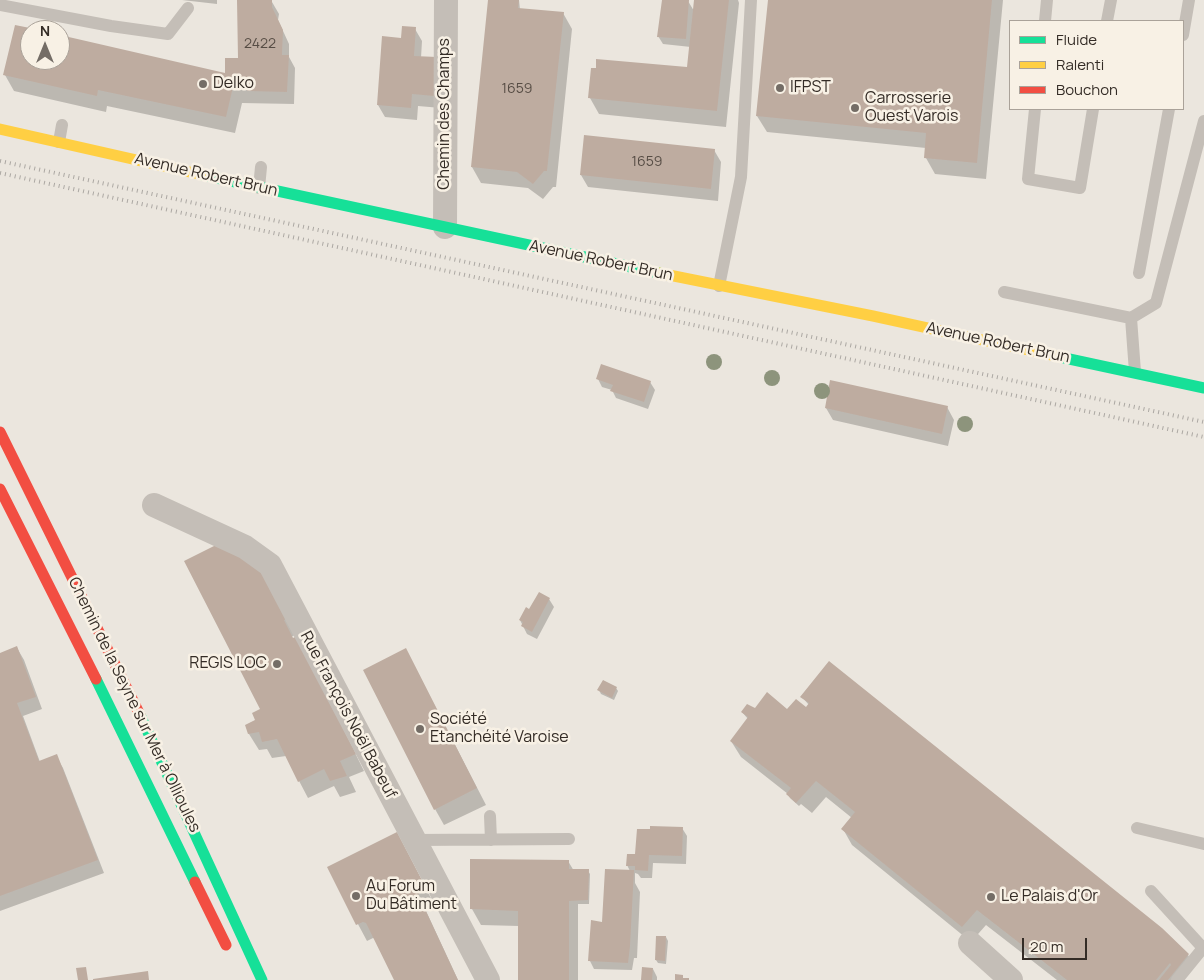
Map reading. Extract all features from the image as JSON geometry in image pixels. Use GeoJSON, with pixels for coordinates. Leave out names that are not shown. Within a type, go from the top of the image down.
{"type":"FeatureCollection","features":[{"type":"Feature","properties":{"kind":"street","name":"Chemin des Champs"},"geometry":{"type":"LineString","coordinates":[[444,1],[445,227]]}},
{"type":"Feature","properties":{"kind":"street","name":"Avenue Robert Brun"},"geometry":{"type":"LineString","coordinates":[[1,126],[59,142],[120,152],[183,170],[259,188],[719,286],[874,316],[1204,388]]}},
{"type":"Feature","properties":{"kind":"street","name":"Chemin de la Seyne sur Mer à Ollioules"},"geometry":{"type":"LineString","coordinates":[[0,432],[140,714],[262,980]]}},
{"type":"Feature","properties":{"kind":"street","name":"Chemin de la Seyne sur Mer à Ollioules"},"geometry":{"type":"LineString","coordinates":[[0,489],[114,712],[230,952]]}},
{"type":"Feature","properties":{"kind":"street","name":"Rue François Noël Babeuf"},"geometry":{"type":"LineString","coordinates":[[154,505],[245,546],[270,565],[488,980]]}},
{"type":"Feature","properties":{"kind":"street"},"geometry":{"type":"LineString","coordinates":[[201,844],[273,980]]}},
{"type":"Feature","properties":{"kind":"street"},"geometry":{"type":"LineString","coordinates":[[970,943],[1011,980]]}},
{"type":"Feature","properties":{"kind":"lane"},"geometry":{"type":"LineString","coordinates":[[719,286],[741,177],[751,0]]}},
{"type":"Feature","properties":{"kind":"lane"},"geometry":{"type":"LineString","coordinates":[[1045,20],[1047,0]]}},
{"type":"Feature","properties":{"kind":"lane"},"geometry":{"type":"LineString","coordinates":[[1107,20],[1110,0]]}},
{"type":"Feature","properties":{"kind":"lane"},"geometry":{"type":"LineString","coordinates":[[1184,29],[1189,0]]}},
{"type":"Feature","properties":{"kind":"lane"},"geometry":{"type":"LineString","coordinates":[[0,5],[111,26],[168,34],[188,8]]}},
{"type":"Feature","properties":{"kind":"lane"},"geometry":{"type":"LineString","coordinates":[[1035,110],[1028,179],[1080,188],[1093,110]]}},
{"type":"Feature","properties":{"kind":"lane"},"geometry":{"type":"LineString","coordinates":[[1139,273],[1169,110]]}},
{"type":"Feature","properties":{"kind":"lane"},"geometry":{"type":"LineString","coordinates":[[1004,292],[1131,318],[1156,303],[1204,121]]}},
{"type":"Feature","properties":{"kind":"lane"},"geometry":{"type":"LineString","coordinates":[[59,142],[62,125]]}},
{"type":"Feature","properties":{"kind":"lane"},"geometry":{"type":"LineString","coordinates":[[183,170],[186,156]]}},
{"type":"Feature","properties":{"kind":"lane"},"geometry":{"type":"LineString","coordinates":[[259,188],[261,166]]}},
{"type":"Feature","properties":{"kind":"lane"},"geometry":{"type":"LineString","coordinates":[[1131,318],[1135,372]]}},
{"type":"Feature","properties":{"kind":"lane"},"geometry":{"type":"LineString","coordinates":[[490,816],[491,840]]}},
{"type":"Feature","properties":{"kind":"lane"},"geometry":{"type":"LineString","coordinates":[[1137,828],[1204,844]]}},
{"type":"Feature","properties":{"kind":"lane"},"geometry":{"type":"LineString","coordinates":[[414,840],[569,839]]}},
{"type":"Feature","properties":{"kind":"lane"},"geometry":{"type":"LineString","coordinates":[[1151,891],[1203,948],[1178,980]]}},
{"type":"Feature","properties":{"kind":"building"},"geometry":{"type":"Polygon","coordinates":[[[237,0],[272,0],[272,7],[283,30],[282,55],[289,55],[287,92],[247,91],[247,87],[233,87],[226,117],[98,90],[97,96],[3,75],[15,25],[20,26],[20,70],[70,70],[70,37],[225,73],[225,58],[238,58],[237,0]]]}},
{"type":"Feature","properties":{"kind":"building"},"geometry":{"type":"Polygon","coordinates":[[[488,0],[519,0],[518,8],[564,12],[547,171],[544,171],[533,184],[517,172],[471,167],[488,0]]]}},
{"type":"Feature","properties":{"kind":"building"},"geometry":{"type":"Polygon","coordinates":[[[662,0],[689,0],[686,39],[657,37],[662,0]]]}},
{"type":"Feature","properties":{"kind":"building"},"geometry":{"type":"Polygon","coordinates":[[[694,0],[729,0],[717,111],[588,98],[591,68],[596,68],[596,59],[687,67],[694,0]]]}},
{"type":"Feature","properties":{"kind":"building"},"geometry":{"type":"Polygon","coordinates":[[[768,0],[992,0],[977,163],[924,158],[926,133],[756,116],[768,0]]]}},
{"type":"Feature","properties":{"kind":"building"},"geometry":{"type":"Polygon","coordinates":[[[402,26],[416,27],[414,56],[437,57],[434,96],[412,94],[411,108],[377,105],[382,36],[401,38],[402,26]]]}},
{"type":"Feature","properties":{"kind":"building"},"geometry":{"type":"Polygon","coordinates":[[[584,135],[715,149],[711,189],[580,175],[584,135]]]}},
{"type":"Feature","properties":{"kind":"building"},"geometry":{"type":"Polygon","coordinates":[[[601,364],[651,381],[644,402],[610,391],[613,385],[596,379],[601,364]]]}},
{"type":"Feature","properties":{"kind":"building"},"geometry":{"type":"Polygon","coordinates":[[[830,380],[948,406],[942,434],[825,408],[830,380]]]}},
{"type":"Feature","properties":{"kind":"building","name":"REGIS LOC"},"geometry":{"type":"Polygon","coordinates":[[[222,542],[263,570],[287,619],[284,620],[293,638],[297,636],[356,754],[340,761],[347,776],[330,781],[324,769],[298,782],[277,739],[262,742],[259,732],[248,734],[245,725],[255,720],[252,713],[260,709],[184,561],[222,542]]]}},
{"type":"Feature","properties":{"kind":"building"},"geometry":{"type":"Polygon","coordinates":[[[539,592],[550,598],[532,632],[521,626],[523,622],[519,620],[526,607],[529,609],[539,592]]]}},
{"type":"Feature","properties":{"kind":"building"},"geometry":{"type":"Polygon","coordinates":[[[17,646],[36,697],[17,703],[39,761],[57,754],[98,860],[0,896],[0,653],[17,646]]]}},
{"type":"Feature","properties":{"kind":"building","name":"Société Etanchéité Varoise"},"geometry":{"type":"Polygon","coordinates":[[[406,648],[477,788],[434,810],[363,670],[406,648]]]}},
{"type":"Feature","properties":{"kind":"building"},"geometry":{"type":"Polygon","coordinates":[[[829,661],[1162,928],[1189,954],[1168,980],[1159,980],[1171,965],[1170,963],[1156,980],[1067,980],[977,910],[962,927],[841,829],[855,812],[816,781],[796,803],[786,794],[791,788],[730,741],[748,717],[741,712],[747,704],[755,708],[767,692],[787,709],[796,699],[806,707],[809,703],[800,697],[829,661]]]}},
{"type":"Feature","properties":{"kind":"building"},"geometry":{"type":"Polygon","coordinates":[[[603,680],[617,687],[612,698],[597,690],[603,680]]]}},
{"type":"Feature","properties":{"kind":"building"},"geometry":{"type":"Polygon","coordinates":[[[650,826],[683,827],[682,856],[649,855],[648,871],[635,870],[635,866],[626,866],[627,854],[635,854],[637,829],[650,829],[650,826]]]}},
{"type":"Feature","properties":{"kind":"building"},"geometry":{"type":"Polygon","coordinates":[[[397,832],[427,890],[418,894],[458,980],[394,980],[366,923],[363,922],[356,925],[327,867],[397,832]]]}},
{"type":"Feature","properties":{"kind":"building"},"geometry":{"type":"Polygon","coordinates":[[[470,859],[569,860],[569,869],[589,869],[588,900],[569,901],[569,980],[518,980],[518,911],[470,909],[470,859]]]}},
{"type":"Feature","properties":{"kind":"building"},"geometry":{"type":"Polygon","coordinates":[[[605,869],[634,870],[628,963],[588,961],[591,920],[602,922],[605,869]]]}},
{"type":"Feature","properties":{"kind":"building"},"geometry":{"type":"Polygon","coordinates":[[[656,936],[666,936],[665,961],[655,960],[656,936]]]}},
{"type":"Feature","properties":{"kind":"building"},"geometry":{"type":"Polygon","coordinates":[[[86,967],[88,980],[78,980],[76,968],[86,967]]]}},
{"type":"Feature","properties":{"kind":"building"},"geometry":{"type":"Polygon","coordinates":[[[642,967],[653,968],[652,980],[641,980],[642,967]]]}},
{"type":"Feature","properties":{"kind":"building"},"geometry":{"type":"Polygon","coordinates":[[[148,971],[149,980],[93,980],[93,979],[148,971]]]}},
{"type":"Feature","properties":{"kind":"building"},"geometry":{"type":"Polygon","coordinates":[[[675,974],[683,975],[683,978],[689,978],[689,980],[675,980],[675,974]]]}},
{"type":"Feature","properties":{"kind":"railway"},"geometry":{"type":"LineString","coordinates":[[0,161],[1204,422]]}},
{"type":"Feature","properties":{"kind":"railway"},"geometry":{"type":"LineString","coordinates":[[0,173],[1204,437]]}},
{"type":"Feature","properties":{"kind":"traffic: fast"},"geometry":{"type":"LineString","coordinates":[[203,175],[659,273]]}},
{"type":"Feature","properties":{"kind":"traffic: fast"},"geometry":{"type":"LineString","coordinates":[[1060,357],[1204,388]]}},
{"type":"Feature","properties":{"kind":"traffic: fast"},"geometry":{"type":"LineString","coordinates":[[96,679],[195,882]]}},
{"type":"Feature","properties":{"kind":"traffic: fast"},"geometry":{"type":"LineString","coordinates":[[140,715],[262,980]]}},
{"type":"Feature","properties":{"kind":"traffic: slow"},"geometry":{"type":"LineString","coordinates":[[0,129],[203,175]]}},
{"type":"Feature","properties":{"kind":"traffic: slow"},"geometry":{"type":"LineString","coordinates":[[659,273],[873,316],[1060,357]]}},
{"type":"Feature","properties":{"kind":"traffic: jam"},"geometry":{"type":"LineString","coordinates":[[0,432],[140,715]]}},
{"type":"Feature","properties":{"kind":"traffic: jam"},"geometry":{"type":"LineString","coordinates":[[0,489],[96,679]]}},
{"type":"Feature","properties":{"kind":"traffic: jam"},"geometry":{"type":"LineString","coordinates":[[195,882],[226,945]]}},
{"type":"Feature","properties":{"kind":"place","name":"Delko"},"geometry":{"type":"Point","coordinates":[203,84]}},
{"type":"Feature","properties":{"kind":"place","name":"IFPST"},"geometry":{"type":"Point","coordinates":[780,88]}},
{"type":"Feature","properties":{"kind":"place","name":"Carrosserie Ouest Varois"},"geometry":{"type":"Point","coordinates":[855,108]}},
{"type":"Feature","properties":{"kind":"place","name":"REGIS LOC"},"geometry":{"type":"Point","coordinates":[277,664]}},
{"type":"Feature","properties":{"kind":"place","name":"Société Etanchéité Varoise"},"geometry":{"type":"Point","coordinates":[420,729]}},
{"type":"Feature","properties":{"kind":"place","name":"Au Forum Du Bâtiment"},"geometry":{"type":"Point","coordinates":[356,896]}},
{"type":"Feature","properties":{"kind":"place","name":"Le Palais d'Or"},"geometry":{"type":"Point","coordinates":[991,897]}}]}
